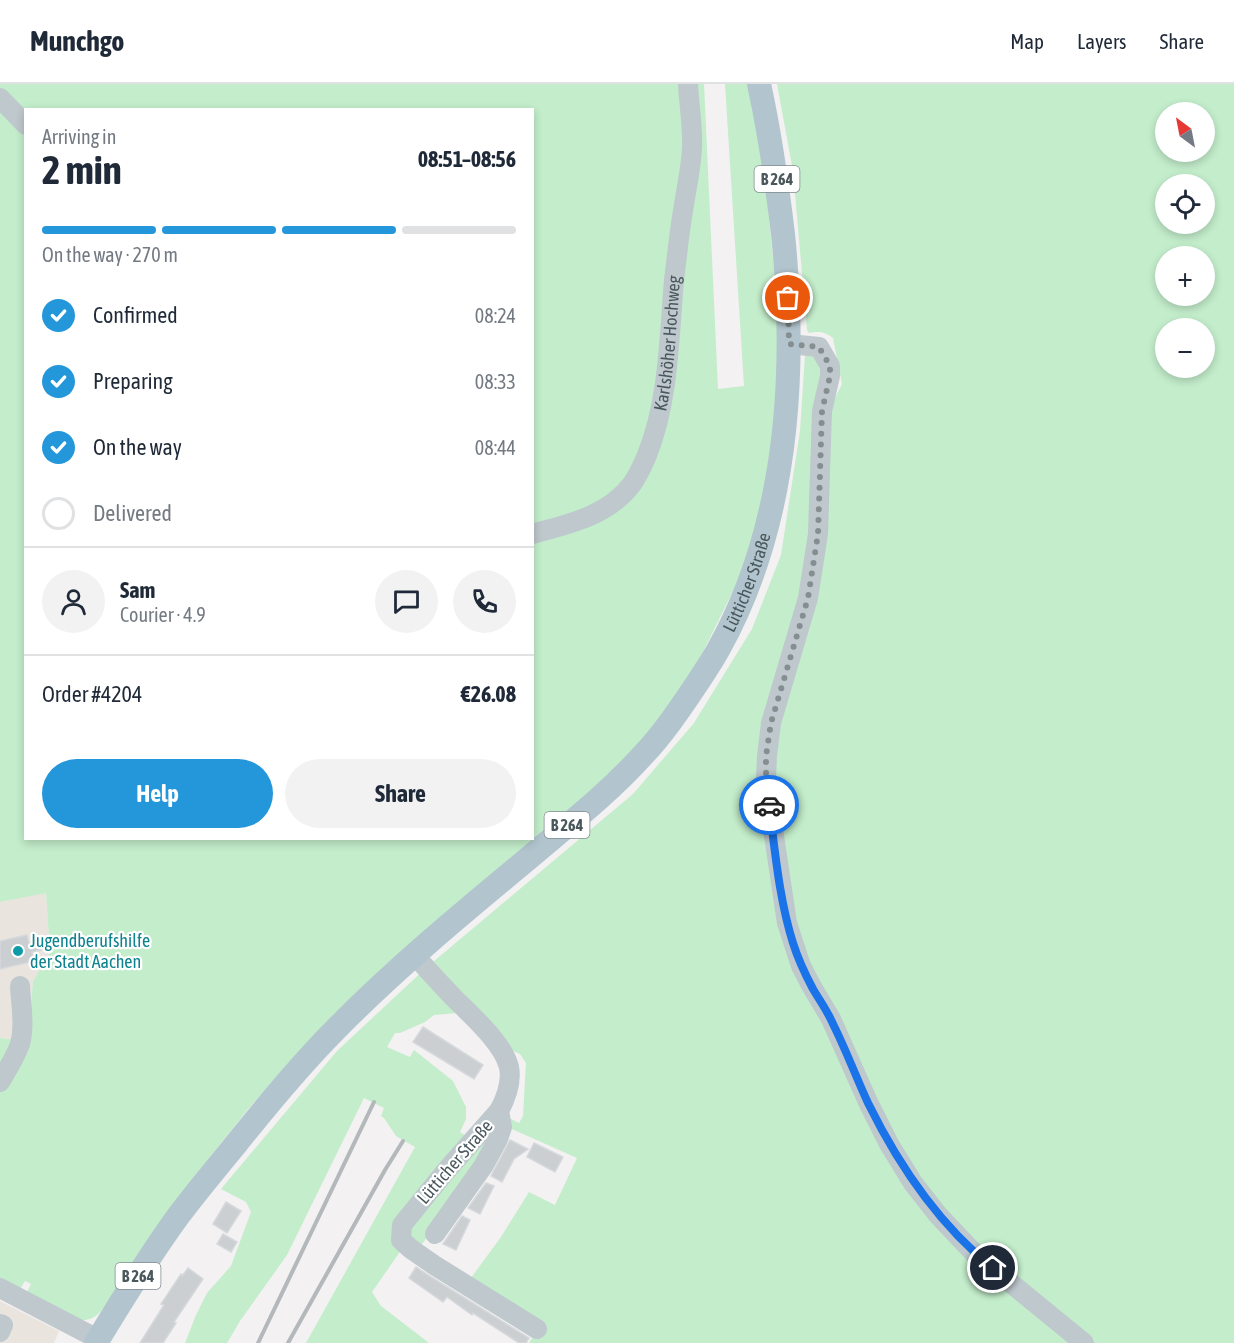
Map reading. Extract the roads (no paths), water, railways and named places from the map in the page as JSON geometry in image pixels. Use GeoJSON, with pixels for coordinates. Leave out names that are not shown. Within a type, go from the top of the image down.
{"type":"FeatureCollection","features":[{"type":"Feature","properties":{"kind":"main road","name":"Lütticher Straße"},"geometry":{"type":"LineString","coordinates":[[97,1341],[180,1214],[276,1094],[335,1029],[414,954],[599,798],[644,755],[681,707],[718,649],[747,586],[759,552],[775,491],[786,422],[789,375],[787,275],[777,181],[759,84]]}},
{"type":"Feature","properties":{"kind":"street","name":"Karlshöher Hochweg"},"geometry":{"type":"LineString","coordinates":[[534,533],[596,514],[616,502],[633,483],[653,439],[661,408],[676,267],[690,170],[692,146],[688,84]]}},
{"type":"Feature","properties":{"kind":"street"},"geometry":{"type":"LineString","coordinates":[[0,98],[24,123]]}},
{"type":"Feature","properties":{"kind":"street"},"geometry":{"type":"LineString","coordinates":[[789,344],[819,347],[830,366],[822,411],[818,534],[808,598],[771,723],[766,756],[766,778],[772,826],[787,923],[793,944],[806,976],[840,1037],[889,1144],[913,1183],[938,1215],[974,1254],[1084,1343]]}},
{"type":"Feature","properties":{"kind":"street","name":"Lütticher Straße"},"geometry":{"type":"LineString","coordinates":[[414,954],[478,1021],[503,1052],[509,1067],[510,1081],[499,1111],[402,1225],[401,1240],[411,1250],[537,1329]]}},
{"type":"Feature","properties":{"kind":"street"},"geometry":{"type":"LineString","coordinates":[[0,1082],[20,1042],[22,1013],[20,986]]}},
{"type":"Feature","properties":{"kind":"street"},"geometry":{"type":"LineString","coordinates":[[435,1234],[484,1165],[498,1139],[502,1127],[499,1111]]}},
{"type":"Feature","properties":{"kind":"street"},"geometry":{"type":"LineString","coordinates":[[0,1288],[97,1341]]}},
{"type":"Feature","properties":{"kind":"street"},"geometry":{"type":"LineString","coordinates":[[0,1324],[3,1325],[0,1332]]}},
{"type":"Feature","properties":{"kind":"railway"},"geometry":{"type":"LineString","coordinates":[[258,1343],[374,1102]]}},
{"type":"Feature","properties":{"kind":"railway"},"geometry":{"type":"LineString","coordinates":[[288,1343],[403,1141]]}},
{"type":"Feature","properties":{"kind":"place","name":"Jugendberufshilfe der Stadt Aachen"},"geometry":{"type":"Point","coordinates":[18,951]}}]}
